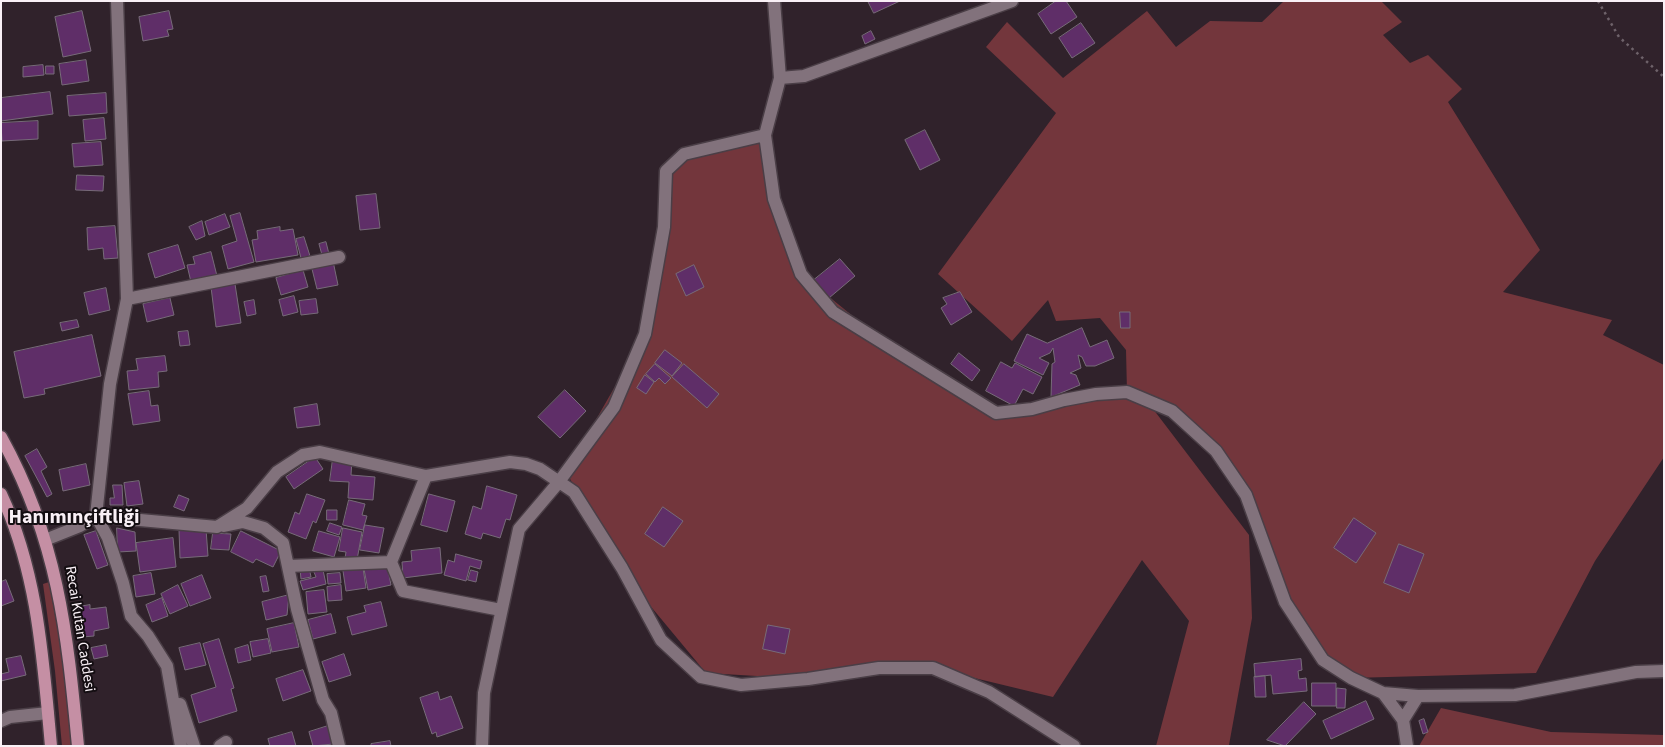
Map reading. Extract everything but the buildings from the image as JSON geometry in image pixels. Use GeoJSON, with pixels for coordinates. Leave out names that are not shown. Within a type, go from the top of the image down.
{"type":"FeatureCollection","features":[{"type":"Feature","properties":{"kind":"main road","name":"Recai Kutan Caddesi"},"geometry":{"type":"LineString","coordinates":[[1,437],[34,505],[61,600],[78,746]]}},
{"type":"Feature","properties":{"kind":"main road"},"geometry":{"type":"LineString","coordinates":[[1,494],[17,534],[36,601],[51,746]]}},
{"type":"Feature","properties":{"kind":"street"},"geometry":{"type":"LineString","coordinates":[[117,1],[127,299],[110,384],[96,516],[108,538],[124,583],[132,616],[148,636],[167,666],[194,746]]}},
{"type":"Feature","properties":{"kind":"street"},"geometry":{"type":"LineString","coordinates":[[774,1],[780,78],[765,135],[774,199],[801,274],[833,312],[996,413],[1032,409],[1096,394],[1127,392],[1172,411],[1216,451],[1246,495],[1285,602],[1324,660],[1351,678],[1383,693],[1418,696],[1515,695],[1636,672],[1664,671]]}},
{"type":"Feature","properties":{"kind":"street"},"geometry":{"type":"LineString","coordinates":[[780,78],[804,76],[1012,1]]}},
{"type":"Feature","properties":{"kind":"street"},"geometry":{"type":"LineString","coordinates":[[482,746],[484,693],[518,529],[558,483],[614,406],[645,334],[664,227],[666,171],[684,154],[765,135]]}},
{"type":"Feature","properties":{"kind":"street"},"geometry":{"type":"LineString","coordinates":[[127,299],[339,257]]}},
{"type":"Feature","properties":{"kind":"street"},"geometry":{"type":"LineString","coordinates":[[217,527],[247,508],[277,472],[303,455],[320,452],[426,476],[510,462],[526,464],[540,470],[574,492],[622,568],[661,640],[701,677],[741,685],[808,679],[879,668],[933,668],[989,692],[1074,746]]}},
{"type":"Feature","properties":{"kind":"street"},"geometry":{"type":"LineString","coordinates":[[426,476],[391,562],[403,591],[501,610]]}},
{"type":"Feature","properties":{"kind":"street"},"geometry":{"type":"LineString","coordinates":[[45,540],[80,526],[96,516],[217,527],[243,522],[264,528],[283,543],[318,682],[323,700],[331,713],[339,746]]}},
{"type":"Feature","properties":{"kind":"street"},"geometry":{"type":"LineString","coordinates":[[288,566],[391,562]]}},
{"type":"Feature","properties":{"kind":"street"},"geometry":{"type":"LineString","coordinates":[[167,666],[181,746]]}},
{"type":"Feature","properties":{"kind":"street"},"geometry":{"type":"LineString","coordinates":[[1383,693],[1403,720],[1407,746]]}},
{"type":"Feature","properties":{"kind":"street"},"geometry":{"type":"LineString","coordinates":[[1403,720],[1418,696]]}},
{"type":"Feature","properties":{"kind":"street"},"geometry":{"type":"LineString","coordinates":[[1,721],[10,717],[48,713]]}},
{"type":"Feature","properties":{"kind":"path"},"geometry":{"type":"LineString","coordinates":[[1598,1],[1620,37],[1664,77]]}},
{"type":"Feature","properties":{"kind":"shaded area"},"geometry":{"type":"Polygon","coordinates":[[[1284,1],[1381,1],[1402,22],[1383,35],[1410,63],[1428,55],[1462,89],[1448,102],[1540,250],[1503,292],[1612,320],[1603,335],[1664,365],[1664,457],[1595,561],[1536,673],[1351,678],[1315,648],[1305,634],[1246,495],[1216,451],[1172,411],[1147,401],[1249,535],[1252,618],[1229,745],[1156,746],[1189,621],[1142,560],[1053,697],[933,668],[808,679],[706,673],[628,579],[566,472],[645,334],[674,163],[765,135],[780,215],[801,274],[902,356],[996,413],[1127,392],[1126,350],[1100,318],[1056,321],[1048,300],[1012,341],[938,274],[1056,113],[986,47],[1007,22],[1063,78],[1147,11],[1176,47],[1210,21],[1262,22],[1284,1]]]}},
{"type":"Feature","properties":{"kind":"shaded area"},"geometry":{"type":"Polygon","coordinates":[[[49,582],[64,665],[72,746],[62,746],[55,671],[43,584],[49,582]]]}},
{"type":"Feature","properties":{"kind":"shaded area"},"geometry":{"type":"Polygon","coordinates":[[[1441,708],[1551,732],[1664,735],[1664,746],[1419,746],[1441,708]]]}},
{"type":"Feature","properties":{"kind":"district","name":"Hanımınçiftliği"},"geometry":{"type":"Point","coordinates":[74,519]}}]}
